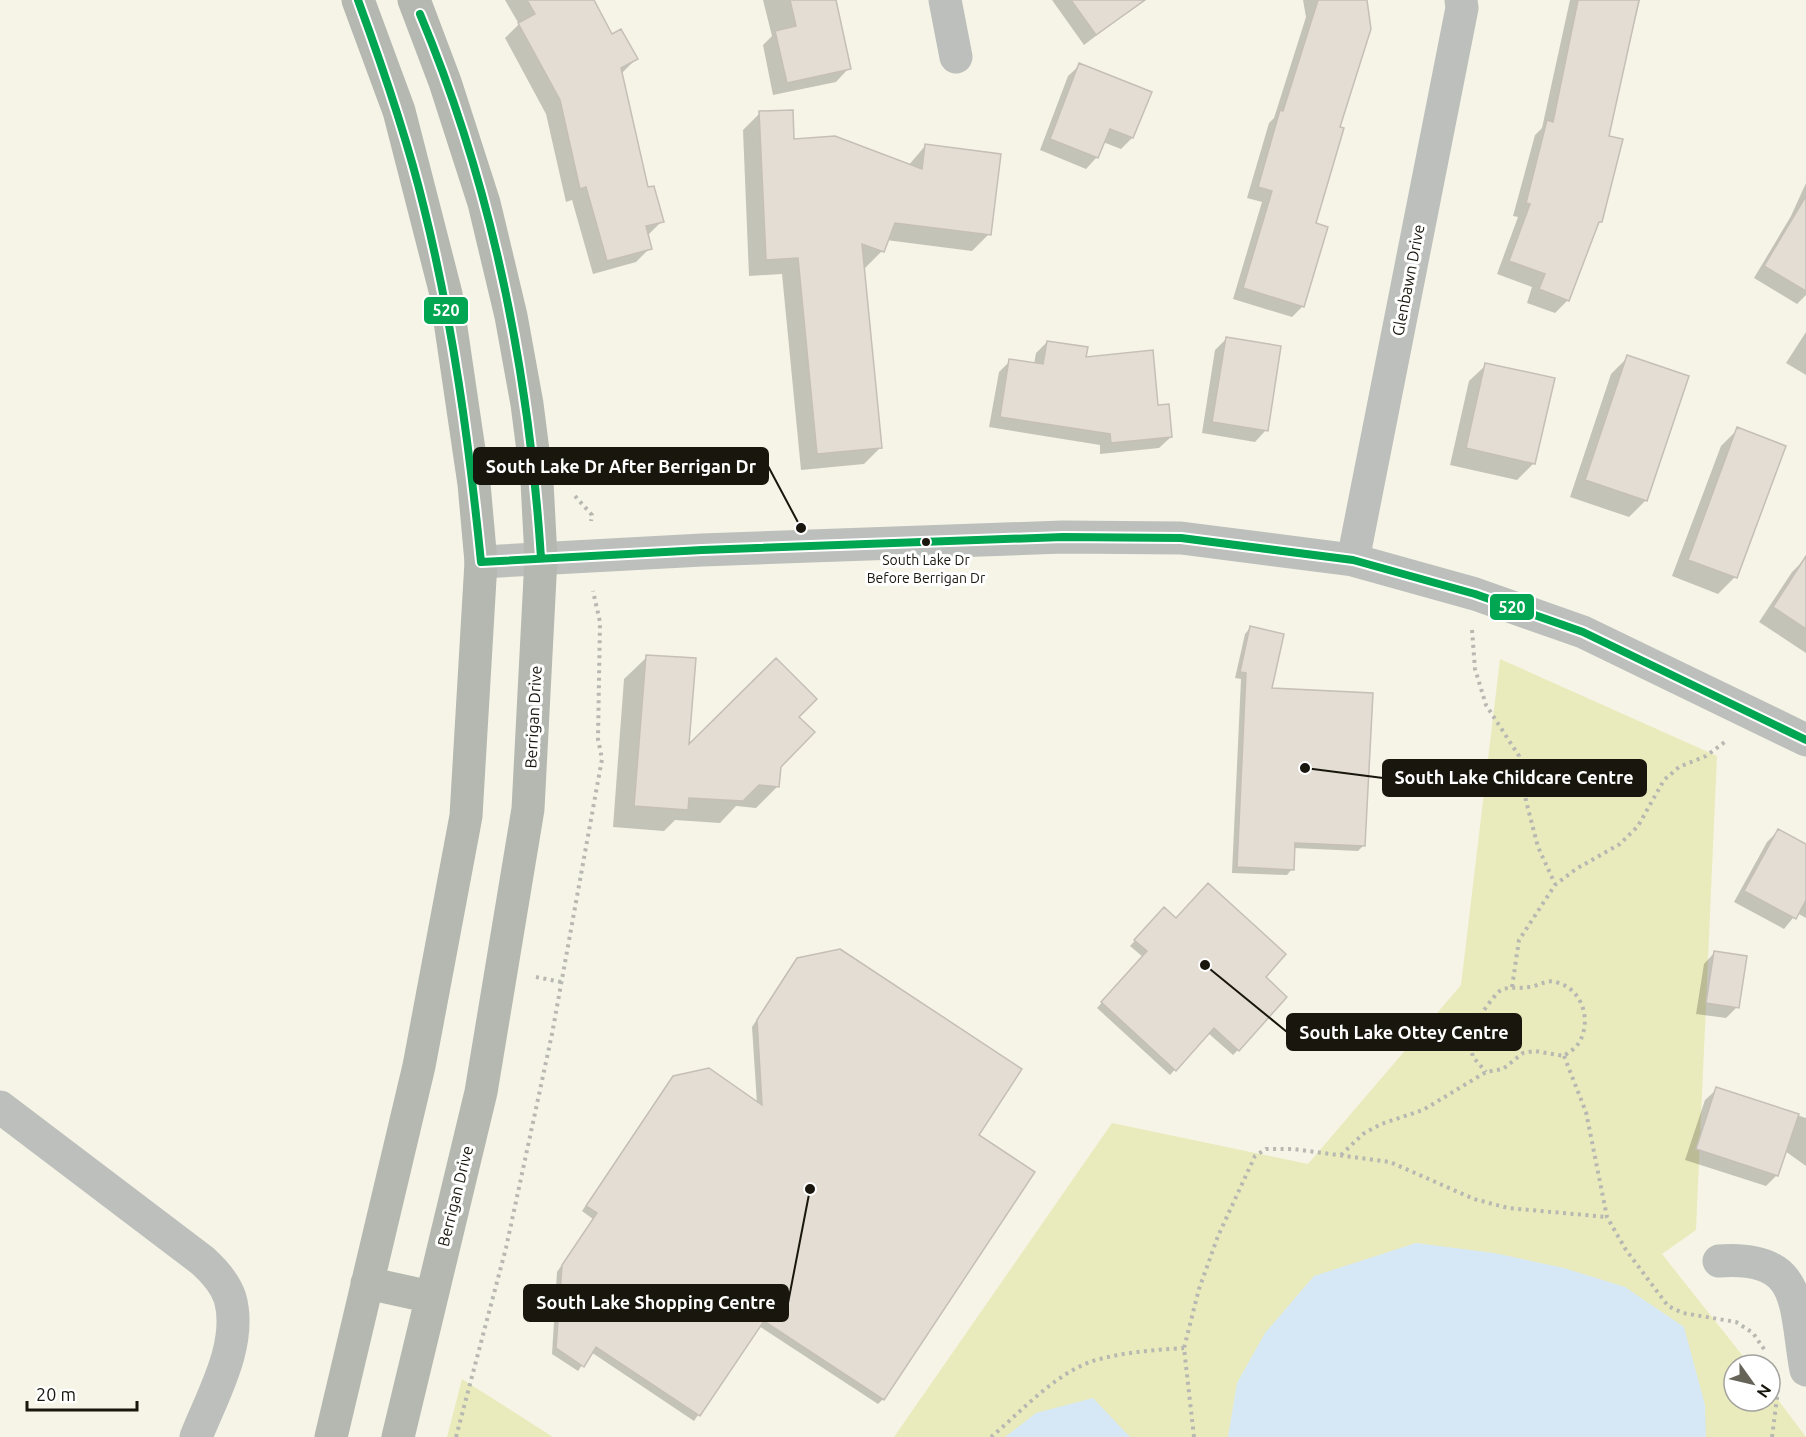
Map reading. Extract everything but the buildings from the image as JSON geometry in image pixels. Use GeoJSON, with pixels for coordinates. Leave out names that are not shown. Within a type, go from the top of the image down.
{"type":"FeatureCollection","features":[{"type":"Feature","properties":{"kind":"main road"},"geometry":{"type":"LineString","coordinates":[[331,1437],[419,1066],[466,816],[481,562],[474,484],[446,294],[399,111],[358,0]]}},
{"type":"Feature","properties":{"kind":"main road","name":"Berrigan Drive"},"geometry":{"type":"LineString","coordinates":[[398,1437],[481,1092],[528,809],[541,558],[537,482],[527,404],[508,305],[484,203],[445,82],[414,0]]}},
{"type":"Feature","properties":{"kind":"main road"},"geometry":{"type":"LineString","coordinates":[[367,1283],[431,1297]]}},
{"type":"Feature","properties":{"kind":"street"},"geometry":{"type":"LineString","coordinates":[[945,0],[957,57]]}},
{"type":"Feature","properties":{"kind":"street","name":"Glenbawn Drive"},"geometry":{"type":"LineString","coordinates":[[1353,560],[1462,8],[1461,0]]}},
{"type":"Feature","properties":{"kind":"street"},"geometry":{"type":"LineString","coordinates":[[481,562],[1063,537],[1181,538],[1353,560],[1475,594],[1583,632],[1806,740]]}},
{"type":"Feature","properties":{"kind":"street"},"geometry":{"type":"LineString","coordinates":[[0,1107],[203,1261],[218,1275],[230,1299],[230,1349],[196,1437]]}},
{"type":"Feature","properties":{"kind":"street"},"geometry":{"type":"LineString","coordinates":[[1719,1261],[1746,1260],[1778,1270],[1794,1294],[1806,1370]]}},
{"type":"Feature","properties":{"kind":"path"},"geometry":{"type":"LineString","coordinates":[[1475,594],[1472,637],[1475,669],[1486,705],[1518,756],[1526,801],[1538,847],[1555,885]]}},
{"type":"Feature","properties":{"kind":"path"},"geometry":{"type":"LineString","coordinates":[[456,1437],[488,1318],[552,1034],[602,759],[598,739],[600,622],[594,600]]}},
{"type":"Feature","properties":{"kind":"path"},"geometry":{"type":"LineString","coordinates":[[1512,987],[1519,940],[1555,885],[1576,869],[1620,844],[1638,826],[1664,780],[1679,767],[1706,756],[1729,738]]}},
{"type":"Feature","properties":{"kind":"path"},"geometry":{"type":"LineString","coordinates":[[1340,1156],[1363,1134],[1382,1124],[1423,1110],[1486,1072],[1503,1069],[1523,1053],[1535,1051],[1564,1056],[1577,1046],[1586,1029],[1585,1014],[1580,1001],[1570,989],[1559,982],[1546,981],[1530,987],[1512,987],[1493,996],[1485,1013],[1467,1033],[1473,1057],[1486,1072]]}},
{"type":"Feature","properties":{"kind":"path"},"geometry":{"type":"LineString","coordinates":[[1564,1056],[1586,1112],[1607,1217],[1626,1250],[1668,1306],[1683,1313],[1736,1322],[1753,1333],[1766,1353]]}},
{"type":"Feature","properties":{"kind":"path"},"geometry":{"type":"LineString","coordinates":[[1194,1437],[1184,1348],[1199,1289],[1218,1236],[1255,1156],[1266,1149],[1293,1149],[1390,1162],[1474,1200],[1508,1208],[1607,1217]]}},
{"type":"Feature","properties":{"kind":"path"},"geometry":{"type":"LineString","coordinates":[[991,1437],[1059,1380],[1094,1361],[1135,1351],[1184,1348]]}},
{"type":"Feature","properties":{"kind":"green space"},"geometry":{"type":"Polygon","coordinates":[[[1500,659],[1717,756],[1696,1230],[1662,1254],[1740,1353],[1722,1353],[1722,1413],[1782,1413],[1782,1405],[1806,1437],[894,1437],[1112,1123],[1308,1164],[1461,985],[1500,659]]]}},
{"type":"Feature","properties":{"kind":"green space"},"geometry":{"type":"Polygon","coordinates":[[[462,1379],[553,1437],[447,1437],[462,1379]]]}},
{"type":"Feature","properties":{"kind":"water"},"geometry":{"type":"Polygon","coordinates":[[[1416,1243],[1494,1253],[1564,1268],[1625,1287],[1684,1327],[1705,1405],[1706,1437],[1228,1437],[1237,1383],[1265,1333],[1314,1276],[1416,1243]]]}},
{"type":"Feature","properties":{"kind":"water"},"geometry":{"type":"Polygon","coordinates":[[[1093,1398],[1130,1437],[1005,1437],[1036,1413],[1093,1398]]]}},
{"type":"Feature","properties":{"kind":"transit line","name":"520"},"geometry":{"type":"LineString","coordinates":[[358,0],[402,129],[434,252],[459,384],[481,562],[702,550],[1063,537],[1181,538],[1353,560],[1475,594],[1583,632],[1806,740]]}},
{"type":"Feature","properties":{"kind":"transit line","name":"520"},"geometry":{"type":"LineString","coordinates":[[420,14],[468,146],[503,281],[527,419],[541,558]]}},
{"type":"Feature","properties":{"kind":"place","name":"South Lake Dr After Berrigan Dr"},"geometry":{"type":"Point","coordinates":[801,528]}},
{"type":"Feature","properties":{"kind":"place","name":"South Lake Dr Before Berrigan Dr"},"geometry":{"type":"Point","coordinates":[926,542]}},
{"type":"Feature","properties":{"kind":"place","name":"South Lake Childcare Centre"},"geometry":{"type":"Point","coordinates":[1305,768]}},
{"type":"Feature","properties":{"kind":"place","name":"South Lake Ottey Centre"},"geometry":{"type":"Point","coordinates":[1205,965]}},
{"type":"Feature","properties":{"kind":"place","name":"South Lake Shopping Centre"},"geometry":{"type":"Point","coordinates":[810,1189]}}]}
